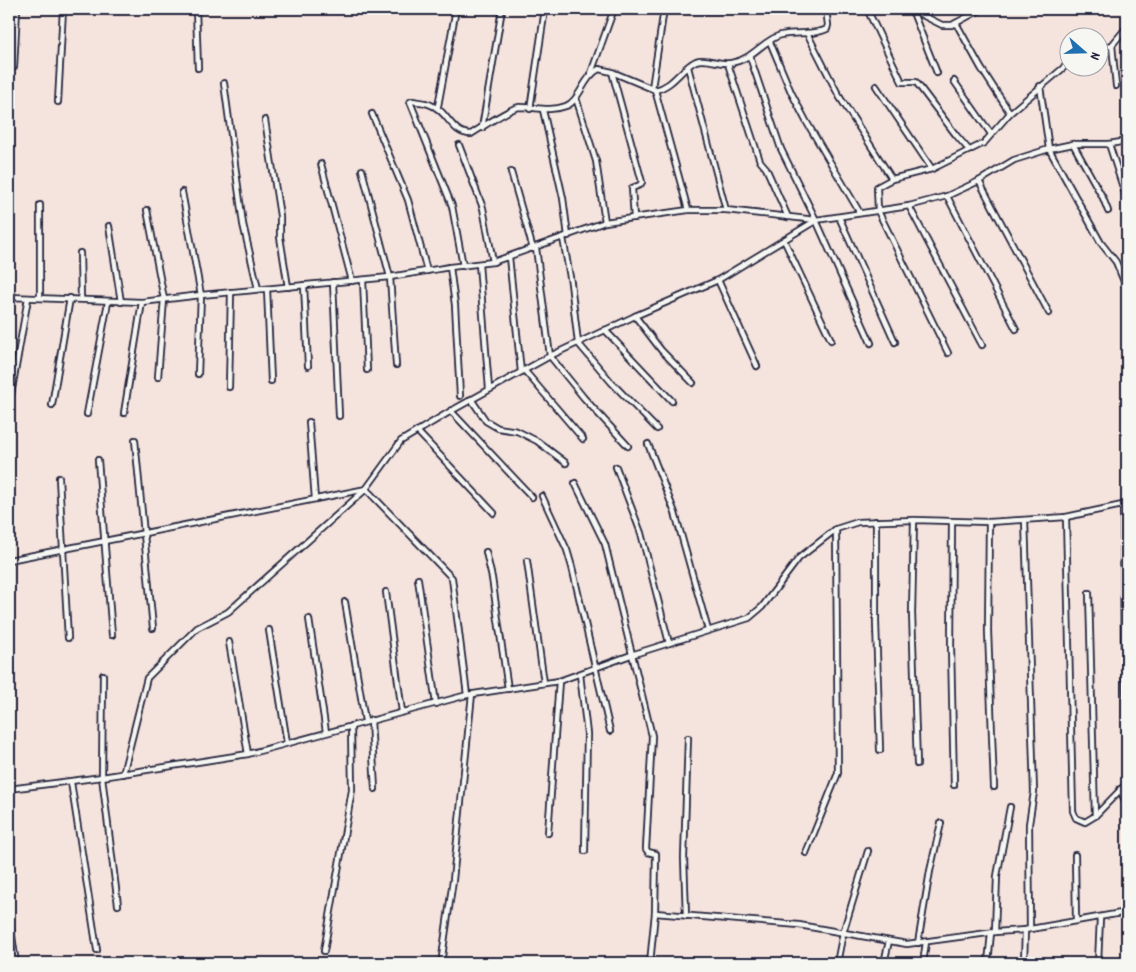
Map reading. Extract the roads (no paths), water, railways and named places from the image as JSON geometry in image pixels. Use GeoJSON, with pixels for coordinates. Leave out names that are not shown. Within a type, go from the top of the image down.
{"type":"FeatureCollection","features":[{"type":"Feature","properties":{"kind":"street"},"geometry":{"type":"LineString","coordinates":[[14,67],[17,9]]}},
{"type":"Feature","properties":{"kind":"street"},"geometry":{"type":"LineString","coordinates":[[58,102],[63,9]]}},
{"type":"Feature","properties":{"kind":"street"},"geometry":{"type":"LineString","coordinates":[[196,9],[198,68]]}},
{"type":"Feature","properties":{"kind":"street"},"geometry":{"type":"LineString","coordinates":[[375,9],[392,11],[422,9]]}},
{"type":"Feature","properties":{"kind":"street"},"geometry":{"type":"LineString","coordinates":[[438,106],[456,9]]}},
{"type":"Feature","properties":{"kind":"street"},"geometry":{"type":"LineString","coordinates":[[482,128],[502,9]]}},
{"type":"Feature","properties":{"kind":"street"},"geometry":{"type":"LineString","coordinates":[[530,109],[545,9]]}},
{"type":"Feature","properties":{"kind":"street"},"geometry":{"type":"LineString","coordinates":[[463,266],[452,206],[410,103],[432,105],[457,130],[464,134],[472,134],[515,108],[543,110],[567,106],[576,98],[591,73],[614,9]]}},
{"type":"Feature","properties":{"kind":"street"},"geometry":{"type":"LineString","coordinates":[[591,73],[598,69],[612,72],[653,89],[674,81],[688,67],[700,60],[728,64],[750,57],[782,35],[821,32],[827,29],[827,9],[664,9],[653,89],[688,210]]}},
{"type":"Feature","properties":{"kind":"street"},"geometry":{"type":"LineString","coordinates":[[867,9],[902,81],[916,82],[969,150]]}},
{"type":"Feature","properties":{"kind":"street"},"geometry":{"type":"LineString","coordinates":[[937,73],[911,10],[919,11],[942,26],[956,23],[982,9]]}},
{"type":"Feature","properties":{"kind":"street"},"geometry":{"type":"LineString","coordinates":[[956,23],[981,68],[1010,113]]}},
{"type":"Feature","properties":{"kind":"street"},"geometry":{"type":"LineString","coordinates":[[1108,46],[1112,45],[1127,27]]}},
{"type":"Feature","properties":{"kind":"street"},"geometry":{"type":"LineString","coordinates":[[807,33],[839,96],[892,179]]}},
{"type":"Feature","properties":{"kind":"street"},"geometry":{"type":"LineString","coordinates":[[770,42],[791,92],[806,121],[860,213]]}},
{"type":"Feature","properties":{"kind":"street"},"geometry":{"type":"LineString","coordinates":[[1112,45],[1116,86]]}},
{"type":"Feature","properties":{"kind":"street"},"geometry":{"type":"LineString","coordinates":[[750,57],[781,149],[816,220],[871,343]]}},
{"type":"Feature","properties":{"kind":"street"},"geometry":{"type":"LineString","coordinates":[[728,64],[760,162],[766,168],[788,217]]}},
{"type":"Feature","properties":{"kind":"street"},"geometry":{"type":"LineString","coordinates":[[688,67],[726,210]]}},
{"type":"Feature","properties":{"kind":"street"},"geometry":{"type":"LineString","coordinates":[[612,72],[642,182],[640,185],[632,188],[634,218]]}},
{"type":"Feature","properties":{"kind":"street"},"geometry":{"type":"LineString","coordinates":[[948,353],[925,310],[878,211],[877,187],[892,179],[932,169],[984,143],[1010,113],[1058,72]]}},
{"type":"Feature","properties":{"kind":"street"},"geometry":{"type":"LineString","coordinates":[[954,81],[991,134]]}},
{"type":"Feature","properties":{"kind":"street"},"geometry":{"type":"LineString","coordinates":[[224,83],[243,224],[258,289]]}},
{"type":"Feature","properties":{"kind":"street"},"geometry":{"type":"LineString","coordinates":[[876,86],[932,169]]}},
{"type":"Feature","properties":{"kind":"street"},"geometry":{"type":"LineString","coordinates":[[1040,86],[1049,149],[1101,243],[1116,262],[1127,289]]}},
{"type":"Feature","properties":{"kind":"street"},"geometry":{"type":"LineString","coordinates":[[576,98],[596,161],[605,222]]}},
{"type":"Feature","properties":{"kind":"street"},"geometry":{"type":"LineString","coordinates":[[543,110],[564,198],[566,237],[578,343],[612,384],[657,429]]}},
{"type":"Feature","properties":{"kind":"street"},"geometry":{"type":"LineString","coordinates":[[372,114],[408,200],[427,271]]}},
{"type":"Feature","properties":{"kind":"street"},"geometry":{"type":"LineString","coordinates":[[265,120],[280,216],[280,237],[288,287]]}},
{"type":"Feature","properties":{"kind":"street"},"geometry":{"type":"LineString","coordinates":[[9,297],[142,302],[390,277],[494,262],[605,222],[688,210],[726,210],[816,220],[839,217],[909,206],[947,196],[979,181],[1014,160],[1049,149],[1073,144],[1109,144],[1127,141]]}},
{"type":"Feature","properties":{"kind":"street"},"geometry":{"type":"LineString","coordinates":[[459,144],[483,208],[494,262]]}},
{"type":"Feature","properties":{"kind":"street"},"geometry":{"type":"LineString","coordinates":[[1073,144],[1103,198],[1108,211]]}},
{"type":"Feature","properties":{"kind":"street"},"geometry":{"type":"LineString","coordinates":[[1109,144],[1127,200]]}},
{"type":"Feature","properties":{"kind":"street"},"geometry":{"type":"LineString","coordinates":[[321,164],[352,281]]}},
{"type":"Feature","properties":{"kind":"street"},"geometry":{"type":"LineString","coordinates":[[362,170],[390,277],[396,365]]}},
{"type":"Feature","properties":{"kind":"street"},"geometry":{"type":"LineString","coordinates":[[512,172],[534,249],[550,356],[584,398],[628,446]]}},
{"type":"Feature","properties":{"kind":"street"},"geometry":{"type":"LineString","coordinates":[[979,181],[1049,312]]}},
{"type":"Feature","properties":{"kind":"street"},"geometry":{"type":"LineString","coordinates":[[182,192],[201,295],[198,374]]}},
{"type":"Feature","properties":{"kind":"street"},"geometry":{"type":"LineString","coordinates":[[947,196],[1016,329]]}},
{"type":"Feature","properties":{"kind":"street"},"geometry":{"type":"LineString","coordinates":[[40,205],[40,298]]}},
{"type":"Feature","properties":{"kind":"street"},"geometry":{"type":"LineString","coordinates":[[909,206],[982,345]]}},
{"type":"Feature","properties":{"kind":"street"},"geometry":{"type":"LineString","coordinates":[[147,210],[164,299],[158,377]]}},
{"type":"Feature","properties":{"kind":"street"},"geometry":{"type":"LineString","coordinates":[[839,217],[895,342]]}},
{"type":"Feature","properties":{"kind":"street"},"geometry":{"type":"LineString","coordinates":[[123,774],[147,678],[197,628],[228,612],[366,489],[402,441],[450,411],[550,356],[718,280],[816,220]]}},
{"type":"Feature","properties":{"kind":"street"},"geometry":{"type":"LineString","coordinates":[[110,226],[121,302]]}},
{"type":"Feature","properties":{"kind":"street"},"geometry":{"type":"LineString","coordinates":[[784,240],[830,340]]}},
{"type":"Feature","properties":{"kind":"street"},"geometry":{"type":"LineString","coordinates":[[80,254],[81,299]]}},
{"type":"Feature","properties":{"kind":"street"},"geometry":{"type":"LineString","coordinates":[[509,257],[522,371],[583,439]]}},
{"type":"Feature","properties":{"kind":"street"},"geometry":{"type":"LineString","coordinates":[[478,264],[489,389]]}},
{"type":"Feature","properties":{"kind":"street"},"geometry":{"type":"LineString","coordinates":[[450,267],[455,305],[460,396]]}},
{"type":"Feature","properties":{"kind":"street"},"geometry":{"type":"LineString","coordinates":[[363,280],[367,370]]}},
{"type":"Feature","properties":{"kind":"street"},"geometry":{"type":"LineString","coordinates":[[718,280],[757,366]]}},
{"type":"Feature","properties":{"kind":"street"},"geometry":{"type":"LineString","coordinates":[[334,282],[339,416]]}},
{"type":"Feature","properties":{"kind":"street"},"geometry":{"type":"LineString","coordinates":[[304,285],[308,366]]}},
{"type":"Feature","properties":{"kind":"street"},"geometry":{"type":"LineString","coordinates":[[267,289],[272,381]]}},
{"type":"Feature","properties":{"kind":"street"},"geometry":{"type":"LineString","coordinates":[[229,387],[231,292]]}},
{"type":"Feature","properties":{"kind":"street"},"geometry":{"type":"LineString","coordinates":[[11,395],[28,298]]}},
{"type":"Feature","properties":{"kind":"street"},"geometry":{"type":"LineString","coordinates":[[52,405],[70,298]]}},
{"type":"Feature","properties":{"kind":"street"},"geometry":{"type":"LineString","coordinates":[[87,414],[108,302]]}},
{"type":"Feature","properties":{"kind":"street"},"geometry":{"type":"LineString","coordinates":[[124,413],[142,302]]}},
{"type":"Feature","properties":{"kind":"street"},"geometry":{"type":"LineString","coordinates":[[635,316],[661,350],[693,383]]}},
{"type":"Feature","properties":{"kind":"street"},"geometry":{"type":"LineString","coordinates":[[605,330],[672,401]]}},
{"type":"Feature","properties":{"kind":"street"},"geometry":{"type":"LineString","coordinates":[[471,399],[486,421],[498,428],[517,430],[537,441],[566,463]]}},
{"type":"Feature","properties":{"kind":"street"},"geometry":{"type":"LineString","coordinates":[[450,411],[532,497]]}},
{"type":"Feature","properties":{"kind":"street"},"geometry":{"type":"LineString","coordinates":[[309,422],[315,499]]}},
{"type":"Feature","properties":{"kind":"street"},"geometry":{"type":"LineString","coordinates":[[417,431],[494,513]]}},
{"type":"Feature","properties":{"kind":"street"},"geometry":{"type":"LineString","coordinates":[[135,440],[154,628]]}},
{"type":"Feature","properties":{"kind":"street"},"geometry":{"type":"LineString","coordinates":[[648,444],[675,514],[708,630]]}},
{"type":"Feature","properties":{"kind":"street"},"geometry":{"type":"LineString","coordinates":[[98,460],[112,635]]}},
{"type":"Feature","properties":{"kind":"street"},"geometry":{"type":"LineString","coordinates":[[616,467],[641,533],[669,643]]}},
{"type":"Feature","properties":{"kind":"street"},"geometry":{"type":"LineString","coordinates":[[60,478],[68,638]]}},
{"type":"Feature","properties":{"kind":"street"},"geometry":{"type":"LineString","coordinates":[[575,483],[605,544],[652,736],[646,849],[648,852],[656,854],[655,913],[650,963]]}},
{"type":"Feature","properties":{"kind":"street"},"geometry":{"type":"LineString","coordinates":[[9,560],[366,489]]}},
{"type":"Feature","properties":{"kind":"street"},"geometry":{"type":"LineString","coordinates":[[366,489],[452,578],[470,695],[453,880],[442,957]]}},
{"type":"Feature","properties":{"kind":"street"},"geometry":{"type":"LineString","coordinates":[[542,496],[570,558],[610,732]]}},
{"type":"Feature","properties":{"kind":"street"},"geometry":{"type":"LineString","coordinates":[[9,789],[71,782],[248,754],[365,721],[470,695],[559,681],[631,655],[750,618],[755,615],[798,558],[836,529],[858,522],[914,520],[989,522],[1025,520],[1066,517],[1125,504],[1124,651],[1127,711]]}},
{"type":"Feature","properties":{"kind":"street"},"geometry":{"type":"LineString","coordinates":[[1066,517],[1073,811],[1076,818],[1085,822],[1095,816],[1127,783]]}},
{"type":"Feature","properties":{"kind":"street"},"geometry":{"type":"LineString","coordinates":[[914,520],[912,614],[917,764]]}},
{"type":"Feature","properties":{"kind":"street"},"geometry":{"type":"LineString","coordinates":[[1025,520],[1034,792],[1028,824],[1030,928]]}},
{"type":"Feature","properties":{"kind":"street"},"geometry":{"type":"LineString","coordinates":[[876,521],[876,622],[880,750]]}},
{"type":"Feature","properties":{"kind":"street"},"geometry":{"type":"LineString","coordinates":[[952,522],[951,648],[954,785]]}},
{"type":"Feature","properties":{"kind":"street"},"geometry":{"type":"LineString","coordinates":[[989,522],[988,631],[994,787]]}},
{"type":"Feature","properties":{"kind":"street"},"geometry":{"type":"LineString","coordinates":[[806,853],[838,773],[836,529]]}},
{"type":"Feature","properties":{"kind":"street"},"geometry":{"type":"LineString","coordinates":[[486,552],[492,578],[508,689]]}},
{"type":"Feature","properties":{"kind":"street"},"geometry":{"type":"LineString","coordinates":[[527,561],[544,683]]}},
{"type":"Feature","properties":{"kind":"street"},"geometry":{"type":"LineString","coordinates":[[418,579],[436,704]]}},
{"type":"Feature","properties":{"kind":"street"},"geometry":{"type":"LineString","coordinates":[[386,592],[402,712]]}},
{"type":"Feature","properties":{"kind":"street"},"geometry":{"type":"LineString","coordinates":[[1090,593],[1095,816]]}},
{"type":"Feature","properties":{"kind":"street"},"geometry":{"type":"LineString","coordinates":[[345,602],[365,721]]}},
{"type":"Feature","properties":{"kind":"street"},"geometry":{"type":"LineString","coordinates":[[309,619],[326,732]]}},
{"type":"Feature","properties":{"kind":"street"},"geometry":{"type":"LineString","coordinates":[[269,630],[287,744]]}},
{"type":"Feature","properties":{"kind":"street"},"geometry":{"type":"LineString","coordinates":[[229,642],[248,754]]}},
{"type":"Feature","properties":{"kind":"street"},"geometry":{"type":"LineString","coordinates":[[580,674],[587,734],[585,850]]}},
{"type":"Feature","properties":{"kind":"street"},"geometry":{"type":"LineString","coordinates":[[103,675],[102,777],[118,905]]}},
{"type":"Feature","properties":{"kind":"street"},"geometry":{"type":"LineString","coordinates":[[548,833],[559,681]]}},
{"type":"Feature","properties":{"kind":"street"},"geometry":{"type":"LineString","coordinates":[[371,720],[375,788]]}},
{"type":"Feature","properties":{"kind":"street"},"geometry":{"type":"LineString","coordinates":[[324,951],[352,790],[351,726]]}},
{"type":"Feature","properties":{"kind":"street"},"geometry":{"type":"LineString","coordinates":[[686,916],[684,858],[688,738]]}},
{"type":"Feature","properties":{"kind":"street"},"geometry":{"type":"LineString","coordinates":[[71,782],[97,950]]}},
{"type":"Feature","properties":{"kind":"street"},"geometry":{"type":"LineString","coordinates":[[1120,789],[1127,806]]}},
{"type":"Feature","properties":{"kind":"street"},"geometry":{"type":"LineString","coordinates":[[988,963],[993,932],[997,876],[1010,807]]}},
{"type":"Feature","properties":{"kind":"street"},"geometry":{"type":"LineString","coordinates":[[918,943],[930,871],[941,823]]}},
{"type":"Feature","properties":{"kind":"street"},"geometry":{"type":"LineString","coordinates":[[837,963],[843,933],[868,851]]}},
{"type":"Feature","properties":{"kind":"street"},"geometry":{"type":"LineString","coordinates":[[1075,855],[1076,921]]}},
{"type":"Feature","properties":{"kind":"street"},"geometry":{"type":"LineString","coordinates":[[655,913],[799,925],[907,944],[993,932],[1025,930],[1127,912]]}},
{"type":"Feature","properties":{"kind":"street"},"geometry":{"type":"LineString","coordinates":[[9,916],[16,963]]}},
{"type":"Feature","properties":{"kind":"street"},"geometry":{"type":"LineString","coordinates":[[1098,963],[1100,918]]}},
{"type":"Feature","properties":{"kind":"street"},"geometry":{"type":"LineString","coordinates":[[1024,963],[1025,930]]}},
{"type":"Feature","properties":{"kind":"street"},"geometry":{"type":"LineString","coordinates":[[884,963],[889,941]]}},
{"type":"Feature","properties":{"kind":"street"},"geometry":{"type":"LineString","coordinates":[[924,963],[926,942]]}}]}
